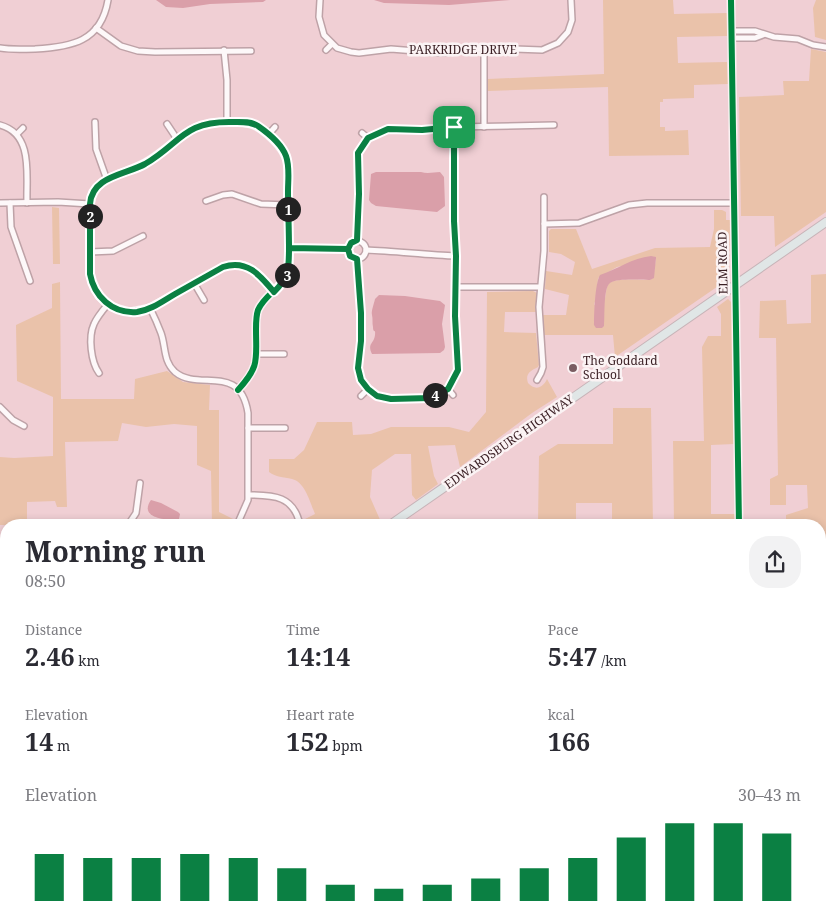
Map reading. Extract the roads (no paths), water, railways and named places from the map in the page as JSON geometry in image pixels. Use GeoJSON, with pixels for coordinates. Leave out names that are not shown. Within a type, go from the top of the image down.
{"type":"FeatureCollection","features":[{"type":"Feature","properties":{"kind":"main road","name":"EDWARDSBURG HIGHWAY"},"geometry":{"type":"LineString","coordinates":[[399,519],[826,222]]}},
{"type":"Feature","properties":{"kind":"street"},"geometry":{"type":"LineString","coordinates":[[0,48],[17,49],[66,46],[80,41],[96,28],[105,12],[108,0]]}},
{"type":"Feature","properties":{"kind":"street"},"geometry":{"type":"LineString","coordinates":[[320,0],[319,23],[324,35],[332,44],[326,50]]}},
{"type":"Feature","properties":{"kind":"street","name":"PARKRIDGE DRIVE"},"geometry":{"type":"LineString","coordinates":[[332,44],[344,50],[359,52],[391,49],[440,52],[484,49],[542,50],[564,42],[572,20],[571,0]]}},
{"type":"Feature","properties":{"kind":"street","name":"ELM ROAD"},"geometry":{"type":"LineString","coordinates":[[731,0],[739,519]]}},
{"type":"Feature","properties":{"kind":"street"},"geometry":{"type":"LineString","coordinates":[[96,28],[121,46],[138,51],[251,51]]}},
{"type":"Feature","properties":{"kind":"street"},"geometry":{"type":"LineString","coordinates":[[731,31],[754,31],[774,38],[798,39],[813,45],[826,47]]}},
{"type":"Feature","properties":{"kind":"street"},"geometry":{"type":"LineString","coordinates":[[732,38],[755,38],[763,35]]}},
{"type":"Feature","properties":{"kind":"street"},"geometry":{"type":"LineString","coordinates":[[484,49],[484,127]]}},
{"type":"Feature","properties":{"kind":"street"},"geometry":{"type":"LineString","coordinates":[[224,50],[227,122]]}},
{"type":"Feature","properties":{"kind":"street"},"geometry":{"type":"LineString","coordinates":[[95,122],[97,154],[107,180]]}},
{"type":"Feature","properties":{"kind":"street"},"geometry":{"type":"LineString","coordinates":[[238,390],[252,374],[255,365],[257,315],[263,302],[274,292],[282,284],[287,275],[289,265],[287,160],[283,150],[258,126],[250,123],[210,122],[200,124],[147,162],[107,180],[95,188],[90,204],[92,282],[99,296],[108,304],[117,309],[130,312],[150,308],[223,267],[231,265],[242,265],[256,271],[274,292]]}},
{"type":"Feature","properties":{"kind":"street"},"geometry":{"type":"LineString","coordinates":[[167,124],[177,139]]}},
{"type":"Feature","properties":{"kind":"street"},"geometry":{"type":"LineString","coordinates":[[0,125],[17,134],[23,143],[26,156],[27,203]]}},
{"type":"Feature","properties":{"kind":"street"},"geometry":{"type":"LineString","coordinates":[[357,240],[358,153],[368,138],[388,129],[422,130],[454,127],[554,125]]}},
{"type":"Feature","properties":{"kind":"street"},"geometry":{"type":"LineString","coordinates":[[268,135],[275,127]]}},
{"type":"Feature","properties":{"kind":"street"},"geometry":{"type":"LineString","coordinates":[[357,259],[361,313],[361,341],[358,368],[361,380],[377,396],[391,399],[430,398],[448,389],[458,370],[455,341],[454,127]]}},
{"type":"Feature","properties":{"kind":"street"},"geometry":{"type":"LineString","coordinates":[[17,134],[23,128]]}},
{"type":"Feature","properties":{"kind":"street"},"geometry":{"type":"LineString","coordinates":[[362,133],[368,138]]}},
{"type":"Feature","properties":{"kind":"street"},"geometry":{"type":"LineString","coordinates":[[206,202],[223,194],[232,194],[265,204],[288,204]]}},
{"type":"Feature","properties":{"kind":"street"},"geometry":{"type":"LineString","coordinates":[[537,380],[543,367],[539,307],[544,197]]}},
{"type":"Feature","properties":{"kind":"street"},"geometry":{"type":"LineString","coordinates":[[0,203],[90,204]]}},
{"type":"Feature","properties":{"kind":"street"},"geometry":{"type":"LineString","coordinates":[[10,203],[11,227],[30,281]]}},
{"type":"Feature","properties":{"kind":"street"},"geometry":{"type":"LineString","coordinates":[[544,224],[579,223],[608,211],[629,205],[647,203],[734,203]]}},
{"type":"Feature","properties":{"kind":"street"},"geometry":{"type":"LineString","coordinates":[[90,252],[113,251],[143,236]]}},
{"type":"Feature","properties":{"kind":"street"},"geometry":{"type":"LineString","coordinates":[[357,240],[364,243],[366,250],[364,256],[357,259],[350,256],[348,249],[351,243],[357,240]]}},
{"type":"Feature","properties":{"kind":"street"},"geometry":{"type":"LineString","coordinates":[[289,248],[348,249]]}},
{"type":"Feature","properties":{"kind":"street"},"geometry":{"type":"LineString","coordinates":[[366,250],[456,256]]}},
{"type":"Feature","properties":{"kind":"street"},"geometry":{"type":"LineString","coordinates":[[194,283],[204,300]]}},
{"type":"Feature","properties":{"kind":"street"},"geometry":{"type":"LineString","coordinates":[[456,287],[540,287]]}},
{"type":"Feature","properties":{"kind":"street"},"geometry":{"type":"LineString","coordinates":[[100,373],[93,363],[92,330],[95,322],[108,304]]}},
{"type":"Feature","properties":{"kind":"street"},"geometry":{"type":"LineString","coordinates":[[150,308],[162,337],[165,357],[173,370],[185,378],[219,380],[230,384],[244,397],[247,407],[249,495],[247,505],[240,519]]}},
{"type":"Feature","properties":{"kind":"street"},"geometry":{"type":"LineString","coordinates":[[256,354],[284,354]]}},
{"type":"Feature","properties":{"kind":"street"},"geometry":{"type":"LineString","coordinates":[[361,396],[368,389]]}},
{"type":"Feature","properties":{"kind":"street"},"geometry":{"type":"LineString","coordinates":[[448,389],[453,395]]}},
{"type":"Feature","properties":{"kind":"street"},"geometry":{"type":"LineString","coordinates":[[0,407],[13,420],[24,426]]}},
{"type":"Feature","properties":{"kind":"street"},"geometry":{"type":"LineString","coordinates":[[248,428],[285,428]]}},
{"type":"Feature","properties":{"kind":"street"},"geometry":{"type":"LineString","coordinates":[[132,519],[136,513],[140,483]]}},
{"type":"Feature","properties":{"kind":"street"},"geometry":{"type":"LineString","coordinates":[[249,495],[272,496],[286,501],[295,511],[298,519]]}},
{"type":"Feature","properties":{"kind":"place","name":"The Goddard School"},"geometry":{"type":"Point","coordinates":[573,368]}}]}
